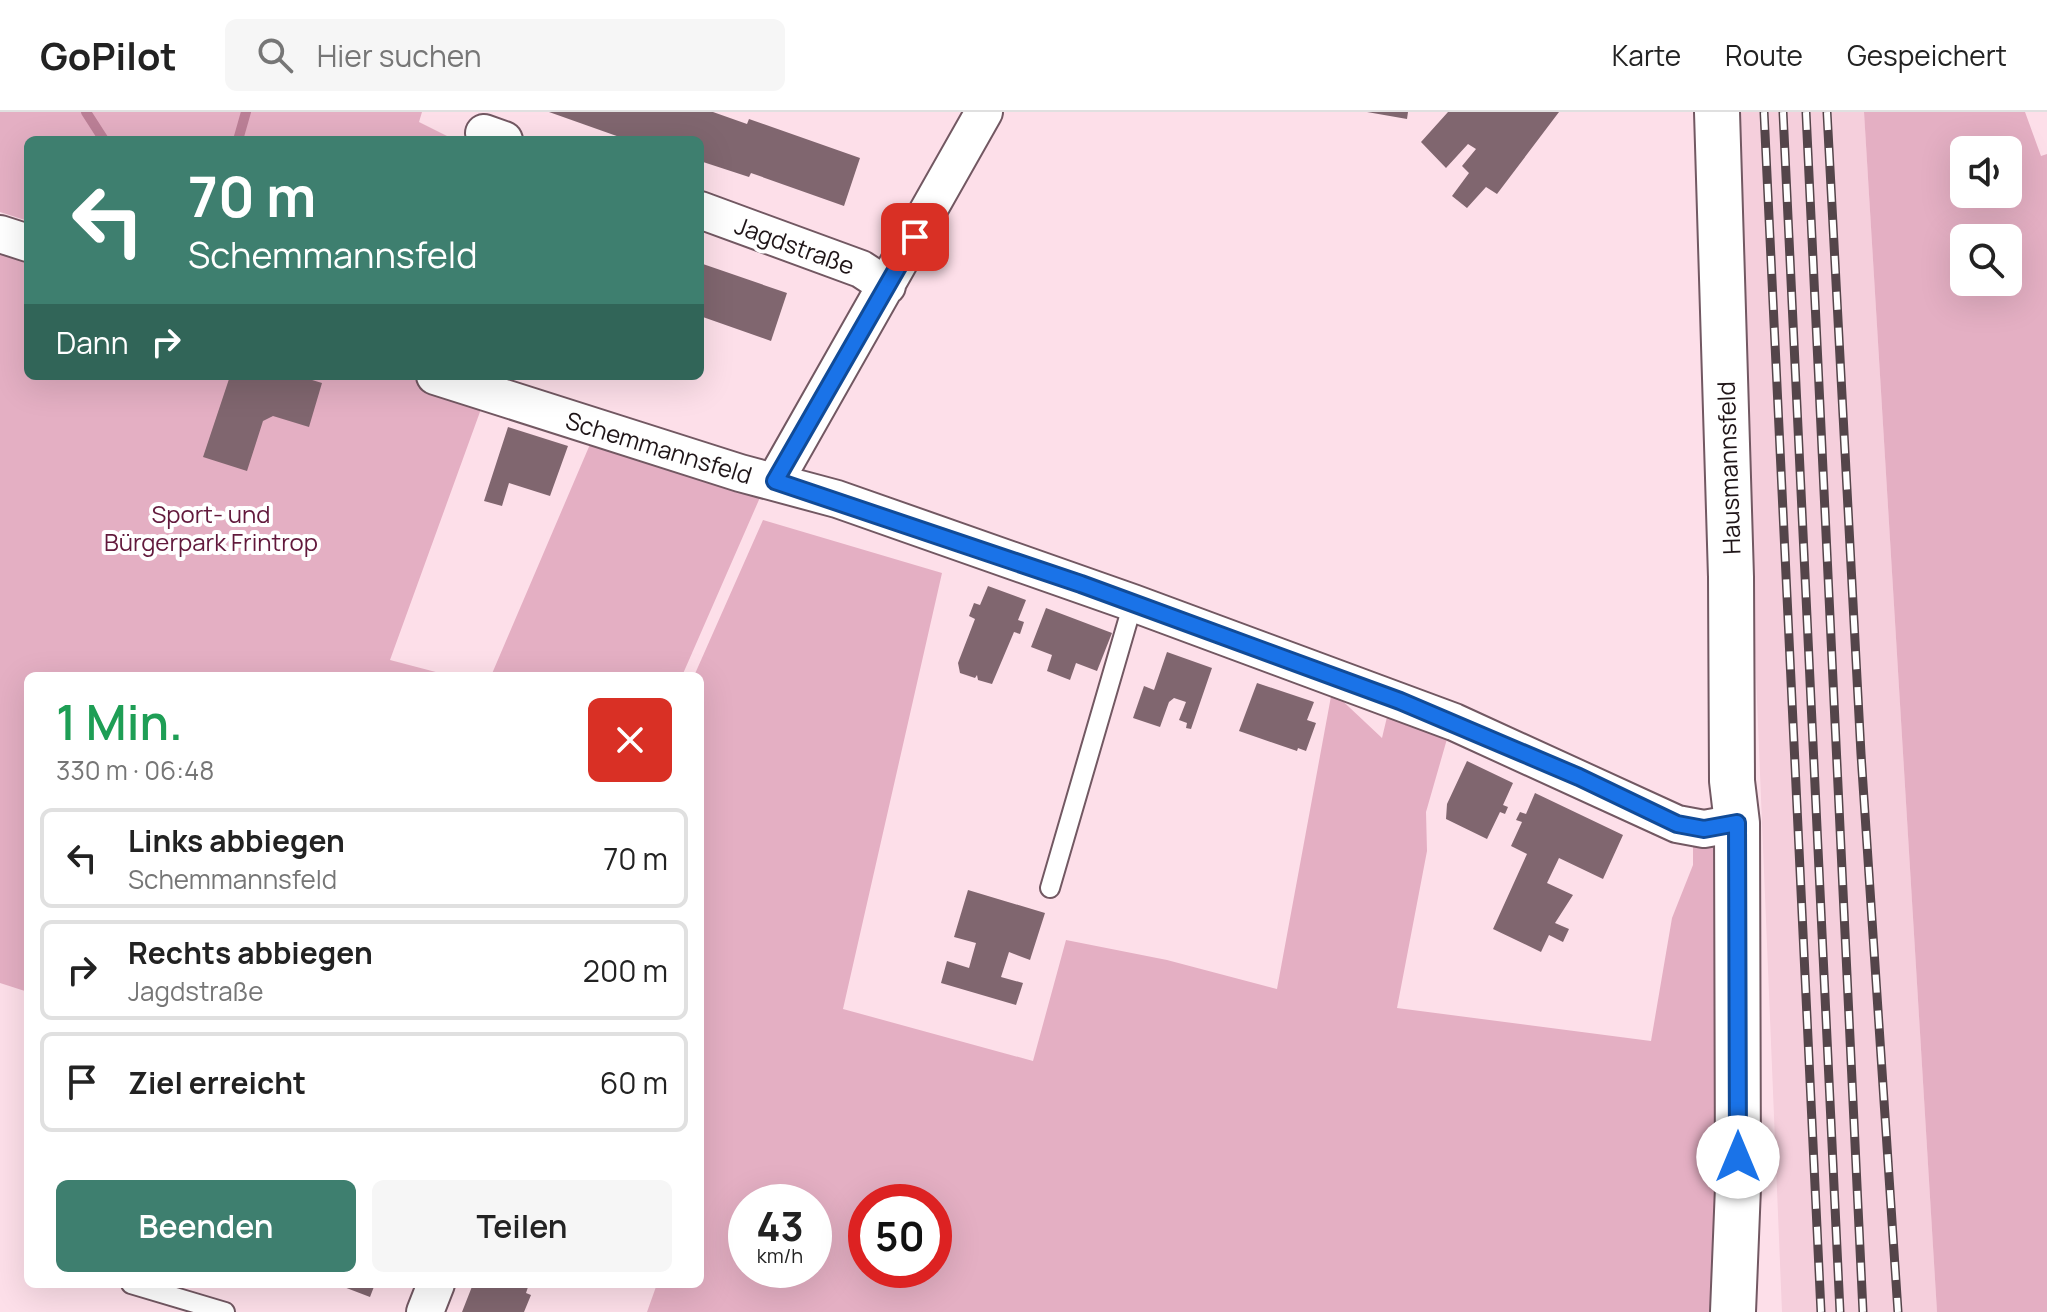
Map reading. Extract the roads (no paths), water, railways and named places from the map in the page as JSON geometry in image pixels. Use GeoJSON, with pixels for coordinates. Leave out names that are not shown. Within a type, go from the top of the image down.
{"type":"FeatureCollection","features":[{"type":"Feature","properties":{"kind":"main road","name":"Hausmannsfeld"},"geometry":{"type":"LineString","coordinates":[[1717,112],[1731,577],[1732,781],[1737,823],[1738,1187],[1733,1312]]}},
{"type":"Feature","properties":{"kind":"street"},"geometry":{"type":"LineString","coordinates":[[775,481],[984,112]]}},
{"type":"Feature","properties":{"kind":"street","name":"Jagdstraße"},"geometry":{"type":"LineString","coordinates":[[704,211],[861,269],[887,286]]}},
{"type":"Feature","properties":{"kind":"street"},"geometry":{"type":"LineString","coordinates":[[0,234],[24,242]]}},
{"type":"Feature","properties":{"kind":"street","name":"Schemmannsfeld"},"geometry":{"type":"LineString","coordinates":[[448,380],[775,481],[1133,603],[1454,722],[1677,824],[1704,829],[1737,823]]}},
{"type":"Feature","properties":{"kind":"street"},"geometry":{"type":"LineString","coordinates":[[425,1312],[434,1288]]}},
{"type":"Feature","properties":{"kind":"lane"},"geometry":{"type":"LineString","coordinates":[[1050,888],[1133,603]]}},
{"type":"Feature","properties":{"kind":"lane"},"geometry":{"type":"LineString","coordinates":[[144,1288],[225,1312]]}},
{"type":"Feature","properties":{"kind":"waterway"},"geometry":{"type":"LineString","coordinates":[[86,112],[101,136]]}},
{"type":"Feature","properties":{"kind":"waterway"},"geometry":{"type":"LineString","coordinates":[[239,136],[246,112]]}},
{"type":"Feature","properties":{"kind":"railway"},"geometry":{"type":"LineString","coordinates":[[1764,112],[1821,1312]]}},
{"type":"Feature","properties":{"kind":"railway"},"geometry":{"type":"LineString","coordinates":[[1783,112],[1840,1312]]}},
{"type":"Feature","properties":{"kind":"railway"},"geometry":{"type":"LineString","coordinates":[[1806,112],[1863,1312]]}},
{"type":"Feature","properties":{"kind":"railway"},"geometry":{"type":"LineString","coordinates":[[1827,112],[1861,754],[1898,1312]]}},
{"type":"Feature","properties":{"kind":"park label","name":"Sport- und Bürgerpark Frintrop"},"geometry":{"type":"Point","coordinates":[211,527]}}]}
